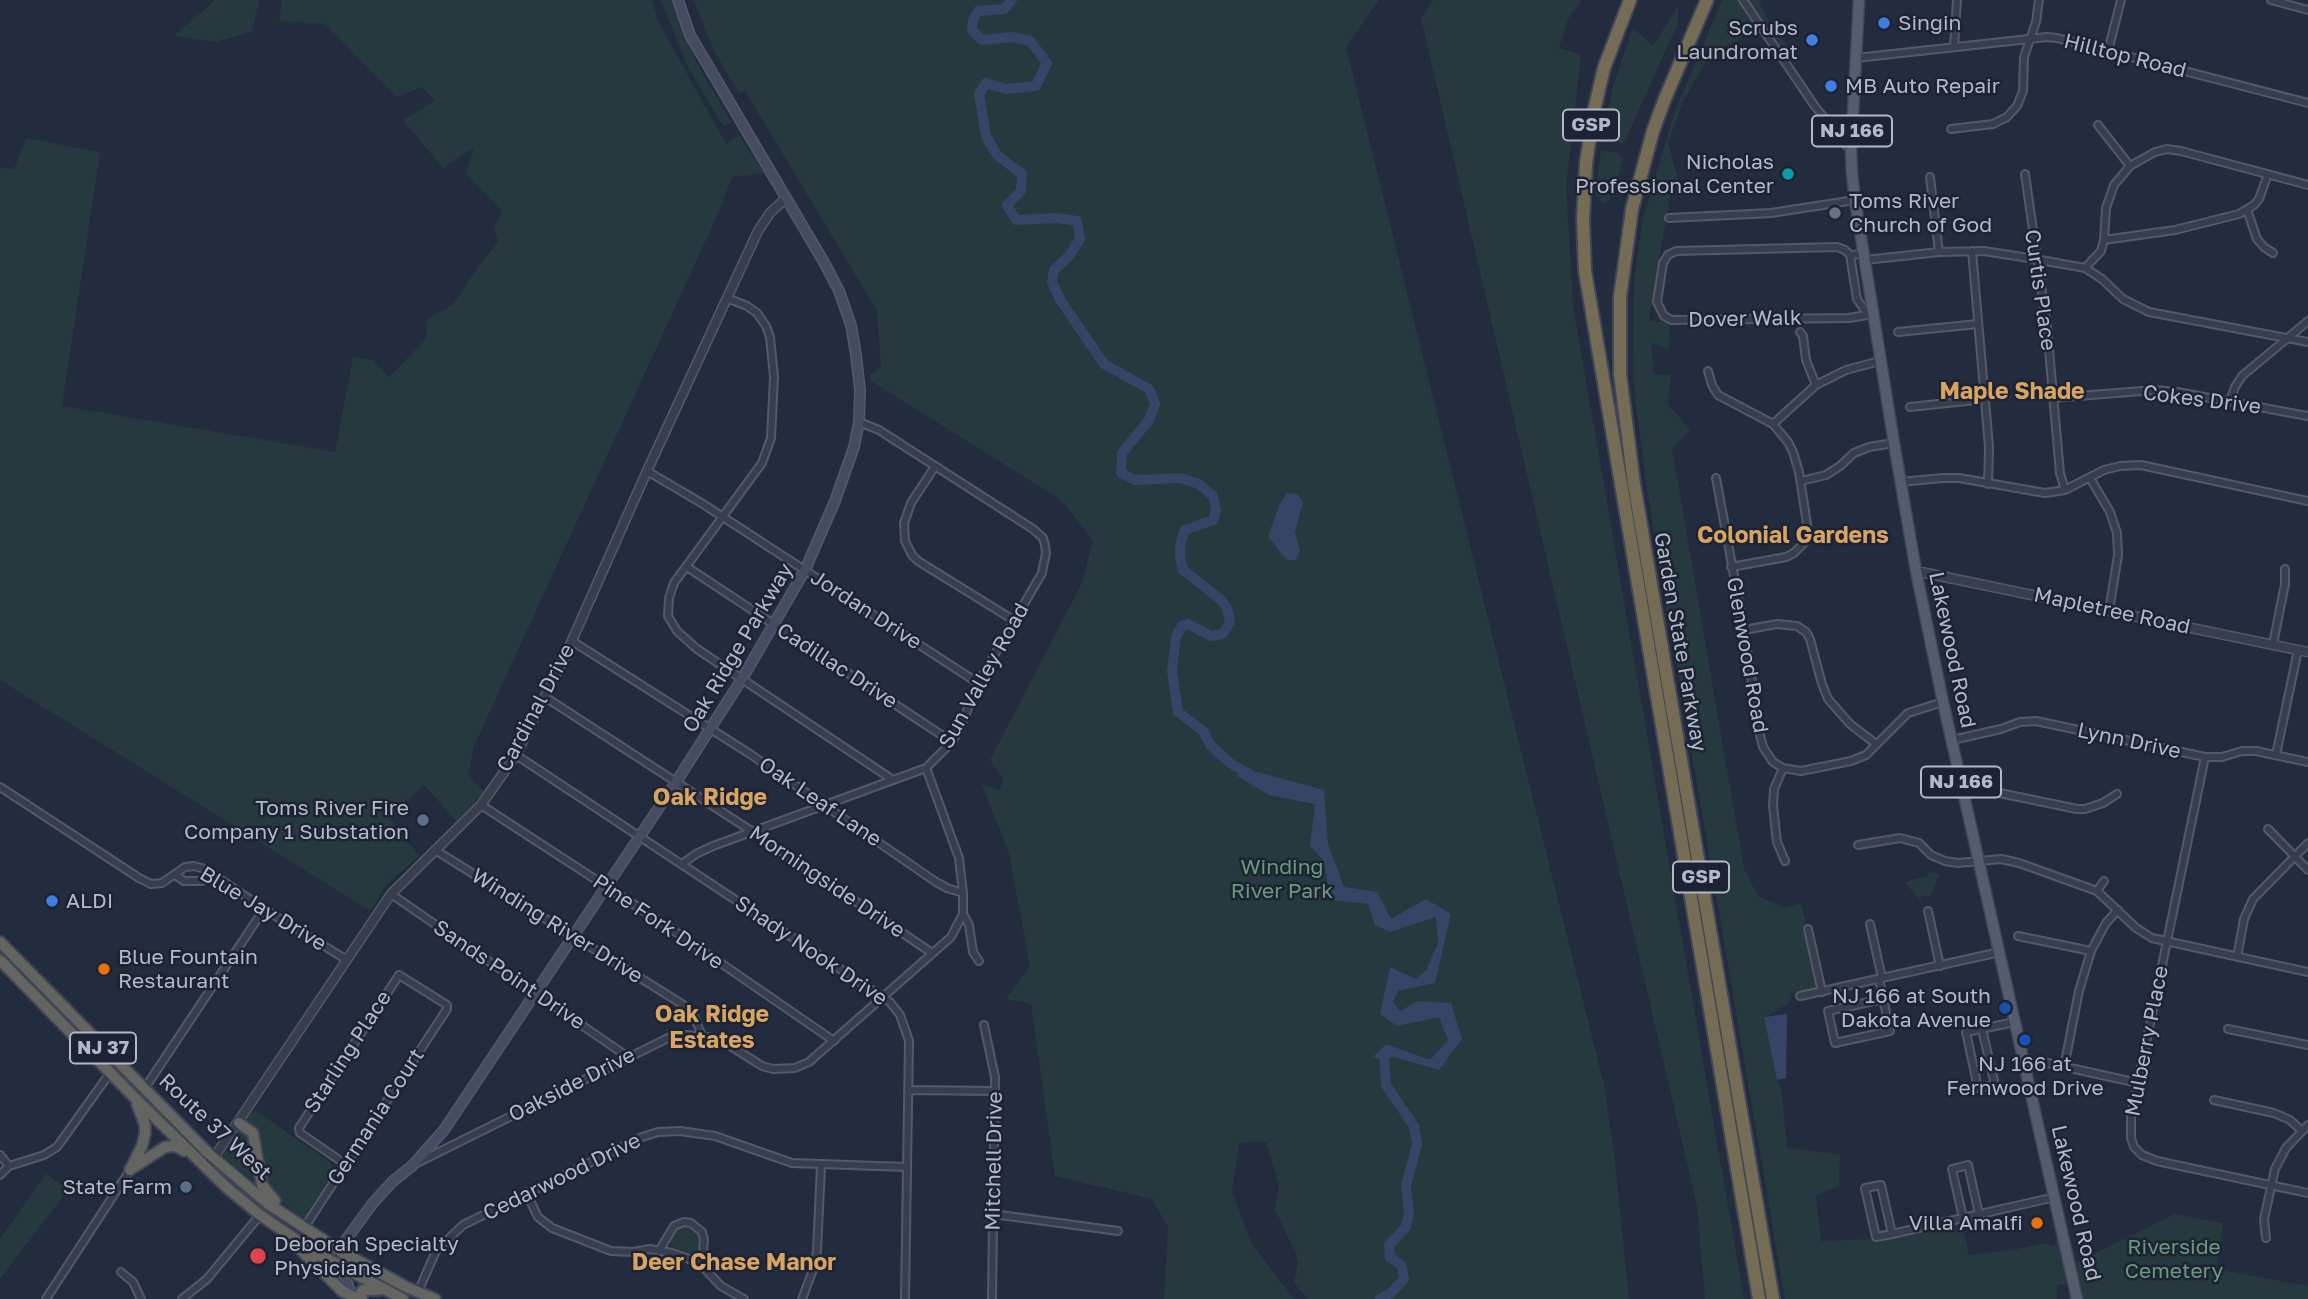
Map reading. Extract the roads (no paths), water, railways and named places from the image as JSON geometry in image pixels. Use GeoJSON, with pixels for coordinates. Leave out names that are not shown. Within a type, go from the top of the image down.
{"type":"FeatureCollection","features":[{"type":"Feature","properties":{"kind":"highway","name":"Garden State Parkway"},"geometry":{"type":"LineString","coordinates":[[1630,0],[1604,68],[1593,115],[1583,209],[1585,271],[1759,1299]]}},
{"type":"Feature","properties":{"kind":"highway","name":"Garden State Parkway"},"geometry":{"type":"LineString","coordinates":[[1707,0],[1664,101],[1632,209],[1620,297],[1620,374],[1633,484],[1773,1299]]}},
{"type":"Feature","properties":{"kind":"highway","name":"Route 37 West"},"geometry":{"type":"LineString","coordinates":[[0,942],[215,1158],[267,1203],[342,1252],[435,1299]]}},
{"type":"Feature","properties":{"kind":"highway","name":"Route 37 West"},"geometry":{"type":"LineString","coordinates":[[0,960],[193,1155],[260,1215],[342,1267],[403,1299]]}},
{"type":"Feature","properties":{"kind":"highway"},"geometry":{"type":"LineString","coordinates":[[130,1170],[145,1134],[145,1125],[135,1098]]}},
{"type":"Feature","properties":{"kind":"highway"},"geometry":{"type":"LineString","coordinates":[[239,1123],[253,1133],[264,1189],[302,1226]]}},
{"type":"Feature","properties":{"kind":"highway"},"geometry":{"type":"LineString","coordinates":[[130,1170],[155,1152],[170,1146],[176,1146],[193,1155]]}},
{"type":"Feature","properties":{"kind":"highway"},"geometry":{"type":"LineString","coordinates":[[285,1233],[342,1291],[357,1298],[366,1288],[388,1292]]}},
{"type":"Feature","properties":{"kind":"main road","name":"Oak Ridge Parkway"},"geometry":{"type":"LineString","coordinates":[[342,1252],[345,1241],[373,1203],[392,1182],[412,1166],[444,1130],[676,782],[775,625],[805,570],[846,473],[859,422],[860,390],[851,325],[825,264],[690,35],[678,0]]}},
{"type":"Feature","properties":{"kind":"main road","name":"Lakewood Road"},"geometry":{"type":"LineString","coordinates":[[1859,0],[1851,151],[1870,315],[1916,571],[2077,1299]]}},
{"type":"Feature","properties":{"kind":"main road"},"geometry":{"type":"LineString","coordinates":[[342,1252],[342,1267],[349,1289],[357,1298]]}},
{"type":"Feature","properties":{"kind":"street"},"geometry":{"type":"LineString","coordinates":[[1742,0],[1814,105],[1851,151]]}},
{"type":"Feature","properties":{"kind":"street"},"geometry":{"type":"LineString","coordinates":[[1954,47],[1957,0]]}},
{"type":"Feature","properties":{"kind":"street"},"geometry":{"type":"LineString","coordinates":[[1951,129],[1993,124],[2007,117],[2017,106],[2022,91],[2024,57],[2036,22],[2039,0]]}},
{"type":"Feature","properties":{"kind":"street"},"geometry":{"type":"LineString","coordinates":[[2108,51],[2121,0]]}},
{"type":"Feature","properties":{"kind":"street"},"geometry":{"type":"LineString","coordinates":[[2271,0],[2308,10]]}},
{"type":"Feature","properties":{"kind":"street","name":"Hilltop Road"},"geometry":{"type":"LineString","coordinates":[[1856,58],[2057,38],[2308,103]]}},
{"type":"Feature","properties":{"kind":"street"},"geometry":{"type":"LineString","coordinates":[[2098,125],[2130,166]]}},
{"type":"Feature","properties":{"kind":"street"},"geometry":{"type":"LineString","coordinates":[[2308,185],[2167,149],[2143,157],[2130,166],[2114,185],[2108,199],[2101,251],[2085,268],[2102,279],[2123,299],[2150,312],[2308,342]]}},
{"type":"Feature","properties":{"kind":"street","name":"Curtis Place"},"geometry":{"type":"LineString","coordinates":[[2025,174],[2035,259],[2047,327],[2060,473],[2065,490]]}},
{"type":"Feature","properties":{"kind":"street"},"geometry":{"type":"LineString","coordinates":[[2104,240],[2175,230],[2212,222],[2247,210],[2263,193],[2268,174]]}},
{"type":"Feature","properties":{"kind":"street"},"geometry":{"type":"LineString","coordinates":[[1930,177],[1938,252]]}},
{"type":"Feature","properties":{"kind":"street","name":"Cardinal Drive"},"geometry":{"type":"LineString","coordinates":[[207,1168],[391,894],[481,805],[516,755],[572,641],[758,231],[770,213],[785,199]]}},
{"type":"Feature","properties":{"kind":"street"},"geometry":{"type":"LineString","coordinates":[[1669,218],[1771,213],[1855,200]]}},
{"type":"Feature","properties":{"kind":"street"},"geometry":{"type":"LineString","coordinates":[[2247,210],[2257,239],[2273,253]]}},
{"type":"Feature","properties":{"kind":"street","name":"Dover Walk"},"geometry":{"type":"LineString","coordinates":[[1870,315],[1849,318],[1672,320],[1664,316],[1657,302],[1663,263],[1668,255],[1676,251],[1837,247],[1850,255],[1864,257],[1972,251],[2085,268]]}},
{"type":"Feature","properties":{"kind":"street"},"geometry":{"type":"LineString","coordinates":[[1972,251],[1990,463],[1988,484]]}},
{"type":"Feature","properties":{"kind":"street"},"geometry":{"type":"LineString","coordinates":[[1850,255],[1857,299],[1870,315]]}},
{"type":"Feature","properties":{"kind":"street"},"geometry":{"type":"LineString","coordinates":[[727,298],[757,313],[770,337],[774,377],[771,438],[762,463],[674,583],[669,598],[668,617],[697,649],[893,780]]}},
{"type":"Feature","properties":{"kind":"street"},"geometry":{"type":"LineString","coordinates":[[2230,401],[2242,376],[2308,321]]}},
{"type":"Feature","properties":{"kind":"street"},"geometry":{"type":"LineString","coordinates":[[1898,332],[1978,324]]}},
{"type":"Feature","properties":{"kind":"street"},"geometry":{"type":"LineString","coordinates":[[1800,332],[1806,360],[1816,385]]}},
{"type":"Feature","properties":{"kind":"street"},"geometry":{"type":"LineString","coordinates":[[1773,425],[1816,385],[1846,370],[1880,361]]}},
{"type":"Feature","properties":{"kind":"street"},"geometry":{"type":"LineString","coordinates":[[1708,370],[1718,395],[1773,425],[1793,452],[1801,481],[1807,524],[1807,534],[1800,548],[1786,557],[1731,567]]}},
{"type":"Feature","properties":{"kind":"street","name":"Cokes Drive"},"geometry":{"type":"LineString","coordinates":[[2053,398],[2155,390],[2308,416]]}},
{"type":"Feature","properties":{"kind":"street"},"geometry":{"type":"LineString","coordinates":[[1910,407],[1985,399]]}},
{"type":"Feature","properties":{"kind":"street","name":"Sun Valley Road"},"geometry":{"type":"LineString","coordinates":[[682,864],[713,846],[926,768],[952,742],[978,683],[1042,573],[1046,553],[1043,538],[1033,529],[934,468],[879,430],[859,422]]}},
{"type":"Feature","properties":{"kind":"street"},"geometry":{"type":"LineString","coordinates":[[1801,481],[1826,475],[1840,467],[1854,453],[1869,447],[1894,443]]}},
{"type":"Feature","properties":{"kind":"street"},"geometry":{"type":"LineString","coordinates":[[1901,482],[1951,478],[2045,493],[2065,490],[2112,468],[2141,465],[2308,501]]}},
{"type":"Feature","properties":{"kind":"street"},"geometry":{"type":"LineString","coordinates":[[934,468],[911,503],[904,523],[905,541],[912,555],[1015,621]]}},
{"type":"Feature","properties":{"kind":"street","name":"Jordan Drive"},"geometry":{"type":"LineString","coordinates":[[647,471],[723,517],[978,683]]}},
{"type":"Feature","properties":{"kind":"street","name":"Glenwood Road"},"geometry":{"type":"LineString","coordinates":[[1716,478],[1760,735],[1768,756],[1783,768]]}},
{"type":"Feature","properties":{"kind":"street"},"geometry":{"type":"LineString","coordinates":[[2090,478],[2110,512],[2117,533],[2118,555],[2109,611]]}},
{"type":"Feature","properties":{"kind":"street","name":"Cadillac Drive"},"geometry":{"type":"LineString","coordinates":[[687,566],[952,742]]}},
{"type":"Feature","properties":{"kind":"street"},"geometry":{"type":"LineString","coordinates":[[2273,644],[2285,584],[2285,569]]}},
{"type":"Feature","properties":{"kind":"street","name":"Mapletree Road"},"geometry":{"type":"LineString","coordinates":[[1916,571],[2308,652]]}},
{"type":"Feature","properties":{"kind":"street"},"geometry":{"type":"LineString","coordinates":[[1744,630],[1777,624],[1797,626],[1806,632],[1828,699],[1850,724],[1876,744]]}},
{"type":"Feature","properties":{"kind":"street","name":"Oak Leaf Lane"},"geometry":{"type":"LineString","coordinates":[[572,641],[826,805],[936,882],[963,893]]}},
{"type":"Feature","properties":{"kind":"street"},"geometry":{"type":"LineString","coordinates":[[2276,755],[2298,650]]}},
{"type":"Feature","properties":{"kind":"street","name":"Morningside Drive"},"geometry":{"type":"LineString","coordinates":[[545,697],[753,832],[932,953]]}},
{"type":"Feature","properties":{"kind":"street"},"geometry":{"type":"LineString","coordinates":[[1785,861],[1777,842],[1773,806],[1774,789],[1783,768],[1801,771],[1851,761],[1866,755],[1908,713],[1944,702]]}},
{"type":"Feature","properties":{"kind":"street","name":"Lynn Drive"},"geometry":{"type":"LineString","coordinates":[[1952,740],[2020,722],[2036,722],[2205,757],[2222,757],[2249,751],[2308,762]]}},
{"type":"Feature","properties":{"kind":"street","name":"Shady Nook Drive"},"geometry":{"type":"LineString","coordinates":[[516,755],[890,1002],[900,1015],[909,1041],[905,1299]]}},
{"type":"Feature","properties":{"kind":"street","name":"Mulberry Place"},"geometry":{"type":"LineString","coordinates":[[2205,757],[2138,1083],[2130,1127],[2134,1147],[2142,1155],[2158,1161],[2308,1193]]}},
{"type":"Feature","properties":{"kind":"street"},"geometry":{"type":"LineString","coordinates":[[926,768],[959,858],[963,915],[969,925],[973,952],[979,961]]}},
{"type":"Feature","properties":{"kind":"street","name":"Blue Jay Drive"},"geometry":{"type":"LineString","coordinates":[[0,787],[139,878],[151,884],[162,883],[185,867],[205,869],[346,960]]}},
{"type":"Feature","properties":{"kind":"street"},"geometry":{"type":"LineString","coordinates":[[1964,792],[1985,790],[2077,809],[2103,803],[2117,794]]}},
{"type":"Feature","properties":{"kind":"street","name":"Pine Fork Drive"},"geometry":{"type":"LineString","coordinates":[[481,805],[606,886],[834,1041]]}},
{"type":"Feature","properties":{"kind":"street"},"geometry":{"type":"LineString","coordinates":[[2268,829],[2308,870]]}},
{"type":"Feature","properties":{"kind":"street"},"geometry":{"type":"LineString","coordinates":[[1858,845],[1900,838],[1919,843],[1931,855],[1945,861],[1958,863],[2001,859],[2019,863],[2097,891],[2144,934],[2167,943],[2308,972]]}},
{"type":"Feature","properties":{"kind":"street"},"geometry":{"type":"LineString","coordinates":[[2237,957],[2244,919],[2250,904],[2260,890],[2308,842]]}},
{"type":"Feature","properties":{"kind":"street","name":"Winding River Drive"},"geometry":{"type":"LineString","coordinates":[[435,850],[682,1004],[694,1016],[702,1036]]}},
{"type":"Feature","properties":{"kind":"street"},"geometry":{"type":"LineString","coordinates":[[175,875],[184,881],[202,881],[217,877]]}},
{"type":"Feature","properties":{"kind":"street"},"geometry":{"type":"LineString","coordinates":[[2097,891],[2104,881]]}},
{"type":"Feature","properties":{"kind":"street","name":"Sands Point Drive"},"geometry":{"type":"LineString","coordinates":[[391,894],[628,1057]]}},
{"type":"Feature","properties":{"kind":"street"},"geometry":{"type":"LineString","coordinates":[[145,1088],[264,909]]}},
{"type":"Feature","properties":{"kind":"street"},"geometry":{"type":"LineString","coordinates":[[2064,1067],[2079,991],[2091,951],[2106,923],[2118,910]]}},
{"type":"Feature","properties":{"kind":"street"},"geometry":{"type":"LineString","coordinates":[[1928,911],[1940,965]]}},
{"type":"Feature","properties":{"kind":"street","name":"Oakside Drive"},"geometry":{"type":"LineString","coordinates":[[412,1166],[672,1036],[715,1038],[762,1066],[784,1070],[809,1062],[951,937],[963,915]]}},
{"type":"Feature","properties":{"kind":"street"},"geometry":{"type":"LineString","coordinates":[[1870,923],[1890,1031],[1835,1043],[1828,1011],[1883,999]]}},
{"type":"Feature","properties":{"kind":"street"},"geometry":{"type":"LineString","coordinates":[[1808,929],[1822,992]]}},
{"type":"Feature","properties":{"kind":"street"},"geometry":{"type":"LineString","coordinates":[[2018,936],[2091,951]]}},
{"type":"Feature","properties":{"kind":"street"},"geometry":{"type":"LineString","coordinates":[[1800,996],[2000,952]]}},
{"type":"Feature","properties":{"kind":"street","name":"Germania Court"},"geometry":{"type":"LineString","coordinates":[[302,1226],[448,1007],[399,975]]}},
{"type":"Feature","properties":{"kind":"street","name":"Starling Place"},"geometry":{"type":"LineString","coordinates":[[345,1164],[299,1130],[399,975]]}},
{"type":"Feature","properties":{"kind":"street"},"geometry":{"type":"LineString","coordinates":[[1982,1029],[1995,1084],[1978,1088],[1966,1032],[2015,1022]]}},
{"type":"Feature","properties":{"kind":"street","name":"Mitchell Drive"},"geometry":{"type":"LineString","coordinates":[[984,1025],[991,1049],[995,1091],[992,1299]]}},
{"type":"Feature","properties":{"kind":"street"},"geometry":{"type":"LineString","coordinates":[[2228,1029],[2308,1045]]}},
{"type":"Feature","properties":{"kind":"street"},"geometry":{"type":"LineString","coordinates":[[2024,1063],[2043,1062],[2138,1083]]}},
{"type":"Feature","properties":{"kind":"street"},"geometry":{"type":"LineString","coordinates":[[0,1175],[9,1166],[44,1155],[57,1147],[110,1073]]}},
{"type":"Feature","properties":{"kind":"street"},"geometry":{"type":"LineString","coordinates":[[908,1090],[995,1091]]}},
{"type":"Feature","properties":{"kind":"street"},"geometry":{"type":"LineString","coordinates":[[2214,1100],[2274,1113],[2290,1120],[2302,1130]]}},
{"type":"Feature","properties":{"kind":"street"},"geometry":{"type":"LineString","coordinates":[[2266,1238],[2264,1219],[2280,1157],[2308,1125]]}},
{"type":"Feature","properties":{"kind":"street","name":"Cedarwood Drive"},"geometry":{"type":"LineString","coordinates":[[418,1292],[436,1251],[463,1225],[642,1137],[668,1131],[715,1136],[792,1163],[908,1167]]}},
{"type":"Feature","properties":{"kind":"street"},"geometry":{"type":"LineString","coordinates":[[0,1155],[9,1166]]}},
{"type":"Feature","properties":{"kind":"street"},"geometry":{"type":"LineString","coordinates":[[1963,1218],[1952,1169],[1968,1165],[1979,1214]]}},
{"type":"Feature","properties":{"kind":"street"},"geometry":{"type":"LineString","coordinates":[[802,1299],[817,1251],[821,1166]]}},
{"type":"Feature","properties":{"kind":"street"},"geometry":{"type":"LineString","coordinates":[[46,1299],[130,1170]]}},
{"type":"Feature","properties":{"kind":"street"},"geometry":{"type":"LineString","coordinates":[[1892,1234],[1881,1185],[1865,1188],[1876,1237],[1892,1234],[2054,1198]]}},
{"type":"Feature","properties":{"kind":"street"},"geometry":{"type":"LineString","coordinates":[[526,1192],[538,1217],[552,1228],[611,1251],[634,1252],[650,1249],[692,1260],[702,1266],[721,1286],[744,1299]]}},
{"type":"Feature","properties":{"kind":"street"},"geometry":{"type":"LineString","coordinates":[[993,1214],[1118,1231]]}},
{"type":"Feature","properties":{"kind":"street"},"geometry":{"type":"LineString","coordinates":[[182,1299],[207,1279],[260,1215]]}},
{"type":"Feature","properties":{"kind":"street"},"geometry":{"type":"LineString","coordinates":[[659,1251],[674,1227],[684,1222],[691,1223],[702,1232],[704,1239],[702,1266]]}},
{"type":"Feature","properties":{"kind":"street"},"geometry":{"type":"LineString","coordinates":[[121,1272],[133,1282],[141,1299]]}},
{"type":"Feature","properties":{"kind":"water"},"geometry":{"type":"Polygon","coordinates":[[[1287,493],[1297,494],[1303,502],[1295,532],[1300,551],[1295,560],[1288,560],[1283,556],[1268,536],[1287,493]]]}},
{"type":"Feature","properties":{"kind":"water"},"geometry":{"type":"Polygon","coordinates":[[[1243,768],[1324,790],[1328,844],[1344,887],[1377,892],[1391,919],[1426,899],[1451,914],[1435,983],[1398,991],[1393,1002],[1400,1011],[1418,1001],[1451,1003],[1462,1039],[1439,1070],[1394,1057],[1372,1058],[1386,1044],[1430,1060],[1448,1040],[1439,1017],[1397,1026],[1380,1014],[1390,967],[1416,979],[1426,970],[1438,943],[1436,917],[1390,932],[1375,925],[1368,904],[1331,900],[1323,860],[1310,846],[1315,804],[1269,795],[1237,776],[1243,768]]]}},
{"type":"Feature","properties":{"kind":"water"},"geometry":{"type":"Polygon","coordinates":[[[1787,1014],[1786,1078],[1777,1080],[1764,1017],[1787,1014]]]}},
{"type":"Feature","properties":{"kind":"waterway"},"geometry":{"type":"LineString","coordinates":[[1012,0],[1004,9],[978,11],[972,30],[982,40],[1012,37],[1030,41],[1047,63],[1036,86],[1006,89],[986,83],[979,94],[986,136],[997,155],[1022,174],[1021,191],[1007,205],[1016,220],[1056,218],[1077,221],[1080,239],[1069,256],[1054,270],[1052,282],[1061,301],[1104,364],[1149,389],[1155,404],[1149,420],[1122,453],[1121,473],[1135,480],[1180,478],[1199,484],[1213,496],[1216,510],[1213,520],[1185,530],[1180,545],[1180,558],[1183,570],[1220,599],[1227,608],[1230,622],[1223,634],[1211,636],[1188,624],[1182,626],[1176,637],[1172,671],[1178,712],[1203,731],[1211,746],[1230,763],[1251,775]]}},
{"type":"Feature","properties":{"kind":"waterway"},"geometry":{"type":"LineString","coordinates":[[1380,1299],[1391,1293],[1404,1279],[1402,1266],[1390,1257],[1389,1245],[1406,1227],[1409,1213],[1406,1186],[1417,1144],[1414,1126],[1386,1085],[1384,1057],[1386,1053],[1392,1052]]}},
{"type":"Feature","properties":{"kind":"place","name":"Singin"},"geometry":{"type":"Point","coordinates":[1884,23]}},
{"type":"Feature","properties":{"kind":"place","name":"Scrubs Laundromat"},"geometry":{"type":"Point","coordinates":[1812,40]}},
{"type":"Feature","properties":{"kind":"place","name":"MB Auto Repair"},"geometry":{"type":"Point","coordinates":[1831,86]}},
{"type":"Feature","properties":{"kind":"place","name":"Nicholas Professional Center"},"geometry":{"type":"Point","coordinates":[1788,174]}},
{"type":"Feature","properties":{"kind":"place","name":"Toms River Church of God"},"geometry":{"type":"Point","coordinates":[1835,213]}},
{"type":"Feature","properties":{"kind":"place","name":"Toms River Fire Company 1 Substation"},"geometry":{"type":"Point","coordinates":[423,820]}},
{"type":"Feature","properties":{"kind":"place","name":"ALDI"},"geometry":{"type":"Point","coordinates":[52,901]}},
{"type":"Feature","properties":{"kind":"place","name":"Blue Fountain Restaurant"},"geometry":{"type":"Point","coordinates":[104,969]}},
{"type":"Feature","properties":{"kind":"place","name":"NJ 166 at South Dakota Avenue"},"geometry":{"type":"Point","coordinates":[2005,1008]}},
{"type":"Feature","properties":{"kind":"place","name":"NJ 166 at Fernwood Drive"},"geometry":{"type":"Point","coordinates":[2025,1040]}},
{"type":"Feature","properties":{"kind":"place","name":"State Farm"},"geometry":{"type":"Point","coordinates":[186,1187]}},
{"type":"Feature","properties":{"kind":"place","name":"Villa Amalfi"},"geometry":{"type":"Point","coordinates":[2037,1223]}},
{"type":"Feature","properties":{"kind":"place","name":"Deborah Specialty Physicians"},"geometry":{"type":"Point","coordinates":[258,1256]}},
{"type":"Feature","properties":{"kind":"district","name":"Maple Shade"},"geometry":{"type":"Point","coordinates":[2012,392]}},
{"type":"Feature","properties":{"kind":"district","name":"Colonial Gardens"},"geometry":{"type":"Point","coordinates":[1793,536]}},
{"type":"Feature","properties":{"kind":"district","name":"Oak Ridge"},"geometry":{"type":"Point","coordinates":[710,798]}},
{"type":"Feature","properties":{"kind":"district","name":"Oak Ridge Estates"},"geometry":{"type":"Point","coordinates":[712,1028]}},
{"type":"Feature","properties":{"kind":"district","name":"Deer Chase Manor"},"geometry":{"type":"Point","coordinates":[734,1263]}},
{"type":"Feature","properties":{"kind":"park label","name":"Winding River Park"},"geometry":{"type":"Point","coordinates":[1282,879]}},
{"type":"Feature","properties":{"kind":"park label","name":"Riverside Cemetery"},"geometry":{"type":"Point","coordinates":[2174,1259]}}]}
